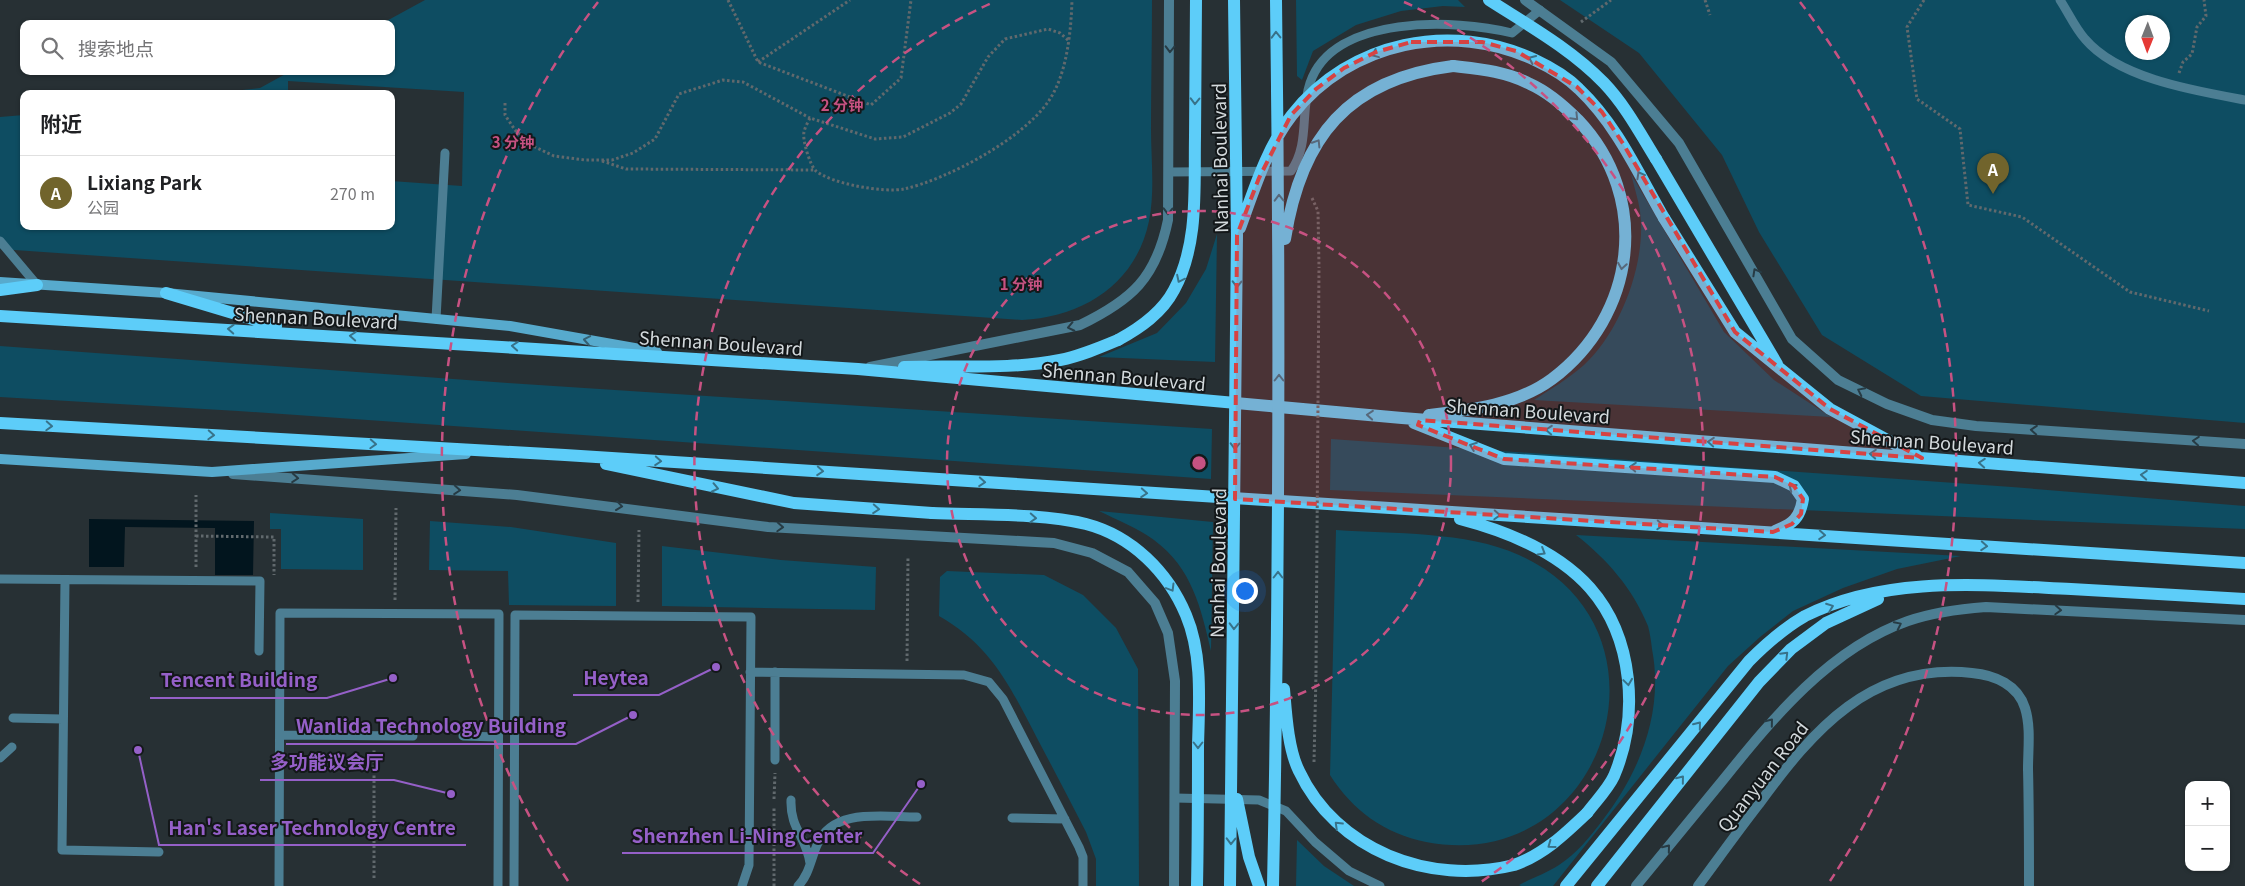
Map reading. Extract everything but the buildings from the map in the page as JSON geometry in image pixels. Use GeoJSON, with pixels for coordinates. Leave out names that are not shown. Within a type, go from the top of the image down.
{"type":"FeatureCollection","features":[{"type":"Feature","properties":{"kind":"main road"},"geometry":{"type":"LineString","coordinates":[[858,369],[1012,365],[1060,360],[1091,352],[1118,340],[1140,328],[1158,312],[1173,293],[1184,270],[1190,248],[1194,207],[1196,0]]}},
{"type":"Feature","properties":{"kind":"main road","name":"Nanhai Boulevard"},"geometry":{"type":"LineString","coordinates":[[1230,886],[1238,235],[1234,0]]}},
{"type":"Feature","properties":{"kind":"main road"},"geometry":{"type":"LineString","coordinates":[[1274,886],[1280,273],[1276,0]]}},
{"type":"Feature","properties":{"kind":"main road"},"geometry":{"type":"LineString","coordinates":[[1488,0],[1583,63],[1605,84],[1625,109],[1656,158],[1782,372]]}},
{"type":"Feature","properties":{"kind":"main road"},"geometry":{"type":"LineString","coordinates":[[1238,235],[1273,146],[1292,115],[1316,89],[1344,68],[1376,52],[1411,42],[1446,39],[1482,42],[1516,51],[1548,66],[1577,87],[1602,112],[1622,142],[1664,218],[1735,332],[1830,409],[1922,458]]}},
{"type":"Feature","properties":{"kind":"main road"},"geometry":{"type":"LineString","coordinates":[[1280,273],[1293,199],[1302,170],[1317,142],[1337,117],[1362,96],[1390,80],[1420,70],[1453,66],[1492,70],[1530,84],[1563,106],[1591,134],[1611,168],[1623,206],[1626,246],[1619,285],[1604,322],[1580,354],[1550,380],[1515,399],[1470,410],[1402,418]]}},
{"type":"Feature","properties":{"kind":"main road"},"geometry":{"type":"LineString","coordinates":[[0,282],[166,293],[510,326],[686,357]]}},
{"type":"Feature","properties":{"kind":"main road"},"geometry":{"type":"LineString","coordinates":[[0,290],[37,285]]}},
{"type":"Feature","properties":{"kind":"main road"},"geometry":{"type":"LineString","coordinates":[[166,293],[298,333]]}},
{"type":"Feature","properties":{"kind":"main road","name":"Shennan Boulevard"},"geometry":{"type":"LineString","coordinates":[[0,316],[858,369],[1402,418],[2245,483]]}},
{"type":"Feature","properties":{"kind":"main road"},"geometry":{"type":"LineString","coordinates":[[1402,418],[1504,458],[1775,476],[1794,486],[1803,499],[1801,514],[1792,524],[1773,532]]}},
{"type":"Feature","properties":{"kind":"main road"},"geometry":{"type":"LineString","coordinates":[[0,423],[504,451],[2245,563]]}},
{"type":"Feature","properties":{"kind":"main road"},"geometry":{"type":"LineString","coordinates":[[0,459],[212,472],[504,451]]}},
{"type":"Feature","properties":{"kind":"main road"},"geometry":{"type":"LineString","coordinates":[[565,455],[794,504],[1046,518],[1086,524],[1120,536],[1149,559],[1168,583],[1186,615],[1195,646],[1199,692],[1197,886]]}},
{"type":"Feature","properties":{"kind":"main road"},"geometry":{"type":"LineString","coordinates":[[1278,624],[1287,721],[1298,769],[1315,800],[1338,827],[1370,850],[1406,866],[1442,874],[1478,874],[1514,865],[1541,852],[1562,837],[1587,813],[1613,778],[1626,741],[1630,697],[1626,662],[1611,619],[1591,589],[1569,569],[1528,544],[1484,525],[1431,512]]}},
{"type":"Feature","properties":{"kind":"main road"},"geometry":{"type":"LineString","coordinates":[[1566,886],[1749,661],[1774,637],[1806,616],[1854,598],[1908,588],[1974,584],[2245,599]]}},
{"type":"Feature","properties":{"kind":"main road"},"geometry":{"type":"LineString","coordinates":[[1596,886],[1759,682],[1791,649],[1826,623],[1864,605],[1908,588]]}},
{"type":"Feature","properties":{"kind":"main road"},"geometry":{"type":"LineString","coordinates":[[1232,777],[1249,857],[1259,886]]}},
{"type":"Feature","properties":{"kind":"street"},"geometry":{"type":"LineString","coordinates":[[858,369],[1080,325],[1110,310],[1132,292],[1150,272],[1163,247],[1168,220],[1169,0]]}},
{"type":"Feature","properties":{"kind":"street"},"geometry":{"type":"LineString","coordinates":[[1525,0],[1611,62],[1679,143],[1792,339],[1838,380],[1887,404],[1932,420],[1976,426],[2245,444]]}},
{"type":"Feature","properties":{"kind":"street"},"geometry":{"type":"LineString","coordinates":[[212,472],[517,495],[768,527],[1054,543],[1092,553],[1128,572],[1155,604],[1168,633],[1175,681],[1174,886]]}},
{"type":"Feature","properties":{"kind":"street"},"geometry":{"type":"LineString","coordinates":[[1636,886],[1775,716],[1820,673],[1868,640],[1907,621],[1946,610],[1986,607],[2245,620]]}},
{"type":"Feature","properties":{"kind":"street","name":"Quanyuan Road"},"geometry":{"type":"LineString","coordinates":[[1698,886],[1787,766],[1825,724],[1856,700],[1891,683],[1923,674],[1944,672],[1983,674],[1998,679],[2011,686],[2020,697],[2025,708],[2028,736],[2029,886]]}},
{"type":"Feature","properties":{"kind":"lane"},"geometry":{"type":"LineString","coordinates":[[2060,0],[2085,40],[2106,56],[2144,77],[2245,100]]}},
{"type":"Feature","properties":{"kind":"lane"},"geometry":{"type":"LineString","coordinates":[[1169,172],[1290,171],[1302,146],[1310,83],[1320,64],[1336,49],[1363,36],[1402,25],[1442,23],[1487,27],[1512,33],[1540,10]]}},
{"type":"Feature","properties":{"kind":"lane"},"geometry":{"type":"LineString","coordinates":[[436,319],[445,153]]}},
{"type":"Feature","properties":{"kind":"lane"},"geometry":{"type":"LineString","coordinates":[[0,241],[37,285]]}},
{"type":"Feature","properties":{"kind":"lane"},"geometry":{"type":"LineString","coordinates":[[0,579],[260,581],[259,651]]}},
{"type":"Feature","properties":{"kind":"lane"},"geometry":{"type":"LineString","coordinates":[[65,580],[62,850],[159,852]]}},
{"type":"Feature","properties":{"kind":"lane"},"geometry":{"type":"LineString","coordinates":[[279,886],[280,613],[499,614],[498,886]]}},
{"type":"Feature","properties":{"kind":"lane"},"geometry":{"type":"LineString","coordinates":[[514,886],[515,615],[751,617],[749,865],[742,886]]}},
{"type":"Feature","properties":{"kind":"lane"},"geometry":{"type":"LineString","coordinates":[[750,672],[978,677],[997,688],[1083,857],[1083,886]]}},
{"type":"Feature","properties":{"kind":"lane"},"geometry":{"type":"LineString","coordinates":[[775,672],[775,760]]}},
{"type":"Feature","properties":{"kind":"lane"},"geometry":{"type":"LineString","coordinates":[[14,718],[64,719]]}},
{"type":"Feature","properties":{"kind":"lane"},"geometry":{"type":"LineString","coordinates":[[280,735],[414,736]]}},
{"type":"Feature","properties":{"kind":"lane"},"geometry":{"type":"LineString","coordinates":[[464,736],[498,737]]}},
{"type":"Feature","properties":{"kind":"lane"},"geometry":{"type":"LineString","coordinates":[[0,758],[12,747]]}},
{"type":"Feature","properties":{"kind":"lane"},"geometry":{"type":"LineString","coordinates":[[1175,798],[1259,800],[1286,810],[1315,842],[1349,871],[1380,886]]}},
{"type":"Feature","properties":{"kind":"lane"},"geometry":{"type":"LineString","coordinates":[[791,800],[791,818],[807,847],[810,864]]}},
{"type":"Feature","properties":{"kind":"lane"},"geometry":{"type":"LineString","coordinates":[[798,886],[804,880],[820,838],[831,825],[863,816],[917,817]]}},
{"type":"Feature","properties":{"kind":"lane"},"geometry":{"type":"LineString","coordinates":[[1012,818],[1065,819]]}},
{"type":"Feature","properties":{"kind":"path"},"geometry":{"type":"LineString","coordinates":[[728,0],[758,62],[871,105],[901,78],[911,0]]}},
{"type":"Feature","properties":{"kind":"path"},"geometry":{"type":"LineString","coordinates":[[758,62],[850,0]]}},
{"type":"Feature","properties":{"kind":"path"},"geometry":{"type":"LineString","coordinates":[[599,160],[626,169],[815,170],[853,185],[876,189],[902,189],[972,162],[1033,119],[1048,102],[1059,81],[1068,40],[1072,0]]}},
{"type":"Feature","properties":{"kind":"path"},"geometry":{"type":"LineString","coordinates":[[1569,32],[1611,0]]}},
{"type":"Feature","properties":{"kind":"path"},"geometry":{"type":"LineString","coordinates":[[1705,0],[1710,16]]}},
{"type":"Feature","properties":{"kind":"path"},"geometry":{"type":"LineString","coordinates":[[1924,0],[1907,27],[1917,99],[1960,129],[1968,205],[2022,217],[2130,292],[2208,311]]}},
{"type":"Feature","properties":{"kind":"path"},"geometry":{"type":"LineString","coordinates":[[2174,85],[2183,62],[2192,54],[2197,28],[2206,16],[2204,0]]}},
{"type":"Feature","properties":{"kind":"path"},"geometry":{"type":"LineString","coordinates":[[505,103],[505,115],[515,130],[535,147],[554,156],[599,160],[612,160],[633,152],[655,139],[679,94],[723,80],[743,82],[810,118],[876,139],[904,137],[950,113],[960,104],[988,57],[1005,39],[1048,29],[1060,33],[1068,40]]}},
{"type":"Feature","properties":{"kind":"path"},"geometry":{"type":"LineString","coordinates":[[810,118],[804,132],[809,160],[815,170]]}},
{"type":"Feature","properties":{"kind":"path"},"geometry":{"type":"LineString","coordinates":[[1314,742],[1320,319],[1318,211]]}},
{"type":"Feature","properties":{"kind":"path"},"geometry":{"type":"LineString","coordinates":[[196,495],[196,580]]}},
{"type":"Feature","properties":{"kind":"path"},"geometry":{"type":"LineString","coordinates":[[395,614],[396,508]]}},
{"type":"Feature","properties":{"kind":"path"},"geometry":{"type":"LineString","coordinates":[[638,616],[639,530]]}},
{"type":"Feature","properties":{"kind":"path"},"geometry":{"type":"LineString","coordinates":[[196,536],[274,537],[274,583]]}},
{"type":"Feature","properties":{"kind":"path"},"geometry":{"type":"LineString","coordinates":[[907,674],[908,556]]}},
{"type":"Feature","properties":{"kind":"path"},"geometry":{"type":"LineString","coordinates":[[374,736],[374,878]]}},
{"type":"Feature","properties":{"kind":"path"},"geometry":{"type":"LineString","coordinates":[[774,886],[775,760]]}},
{"type":"Feature","properties":{"kind":"highlighted area"},"geometry":{"type":"Polygon","coordinates":[[[1411,42],[1482,42],[1516,51],[1577,87],[1602,112],[1622,142],[1735,332],[1830,409],[1922,458],[1420,420],[1418,425],[1504,459],[1775,477],[1794,486],[1803,499],[1801,514],[1792,524],[1773,532],[1235,499],[1237,235],[1259,178],[1291,115],[1316,89],[1344,68],[1376,52],[1411,42]]]}},
{"type":"Feature","properties":{"kind":"shaded area"},"geometry":{"type":"Polygon","coordinates":[[[425,0],[1152,0],[1152,198],[1149,221],[1142,243],[1132,263],[1104,293],[1086,304],[1066,312],[1022,320],[0,249],[0,117],[20,115],[20,230],[395,230],[395,181],[462,186],[464,92],[288,81],[288,90],[242,90],[260,88],[284,75],[395,75],[395,20],[388,20],[425,0]]]}},
{"type":"Feature","properties":{"kind":"shaded area"},"geometry":{"type":"Polygon","coordinates":[[[1296,0],[1458,0],[1465,7],[1443,6],[1401,11],[1356,25],[1313,51],[1302,80],[1297,76],[1296,0]]]}},
{"type":"Feature","properties":{"kind":"shaded area"},"geometry":{"type":"Polygon","coordinates":[[[1560,0],[2245,0],[2245,423],[1921,396],[1822,335],[1759,232],[1722,155],[1639,53],[1560,0]]]}},
{"type":"Feature","properties":{"kind":"shaded area"},"geometry":{"type":"Polygon","coordinates":[[[1631,174],[1724,332],[1774,380],[1831,417],[1534,400],[1584,365],[1597,351],[1620,315],[1635,273],[1641,231],[1640,211],[1631,174]]]}},
{"type":"Feature","properties":{"kind":"shaded area"},"geometry":{"type":"Polygon","coordinates":[[[1217,234],[1215,362],[1099,357],[1157,333],[1186,303],[1206,269],[1217,234]]]}},
{"type":"Feature","properties":{"kind":"shaded area"},"geometry":{"type":"Polygon","coordinates":[[[0,346],[508,383],[1212,429],[1211,479],[238,411],[0,397],[0,346]]]}},
{"type":"Feature","properties":{"kind":"shaded area"},"geometry":{"type":"Polygon","coordinates":[[[1331,439],[2012,487],[2245,506],[2245,529],[1330,490],[1331,439]]]}},
{"type":"Feature","properties":{"kind":"shaded area"},"geometry":{"type":"Polygon","coordinates":[[[1099,511],[1213,522],[1211,651],[1199,604],[1178,563],[1167,551],[1148,536],[1099,511]]]}},
{"type":"Feature","properties":{"kind":"shaded area"},"geometry":{"type":"Polygon","coordinates":[[[270,513],[363,519],[363,570],[281,569],[281,529],[270,529],[270,513]]]}},
{"type":"Feature","properties":{"kind":"shaded area"},"geometry":{"type":"Polygon","coordinates":[[[89,519],[254,521],[253,575],[215,575],[215,528],[125,527],[124,567],[89,567],[89,519]]]}},
{"type":"Feature","properties":{"kind":"shaded area"},"geometry":{"type":"Polygon","coordinates":[[[430,521],[511,527],[616,543],[616,606],[509,605],[508,571],[429,570],[430,521]]]}},
{"type":"Feature","properties":{"kind":"shaded area"},"geometry":{"type":"Polygon","coordinates":[[[1336,530],[1429,535],[1498,547],[1519,555],[1570,590],[1599,636],[1610,687],[1602,739],[1578,786],[1540,822],[1488,842],[1426,842],[1383,827],[1359,809],[1339,788],[1330,775],[1336,530]]]}},
{"type":"Feature","properties":{"kind":"shaded area"},"geometry":{"type":"Polygon","coordinates":[[[1576,535],[1961,556],[1897,569],[1843,588],[1793,611],[1728,666],[1553,886],[1521,886],[1519,885],[1550,871],[1571,856],[1616,802],[1638,762],[1646,740],[1655,696],[1655,672],[1651,640],[1642,612],[1618,576],[1598,554],[1576,535]]]}},
{"type":"Feature","properties":{"kind":"shaded area"},"geometry":{"type":"Polygon","coordinates":[[[662,546],[781,560],[876,567],[875,610],[662,606],[662,546]]]}},
{"type":"Feature","properties":{"kind":"shaded area"},"geometry":{"type":"Polygon","coordinates":[[[947,571],[1044,575],[1083,595],[1116,628],[1138,669],[1139,886],[1096,886],[1096,859],[1086,832],[1009,686],[973,641],[939,616],[940,577],[947,571]]]}},
{"type":"Feature","properties":{"kind":"shaded area"},"geometry":{"type":"Polygon","coordinates":[[[1297,840],[1324,866],[1354,886],[1296,886],[1297,840]]]}},
{"type":"Feature","properties":{"kind":"place","name":"Lixiang Park"},"geometry":{"type":"Point","coordinates":[1993,194]}},
{"type":"Feature","properties":{"kind":"place","name":"Heytea"},"geometry":{"type":"Point","coordinates":[716,667]}},
{"type":"Feature","properties":{"kind":"place","name":"Tencent Building"},"geometry":{"type":"Point","coordinates":[393,678]}},
{"type":"Feature","properties":{"kind":"place","name":"Wanlida Technology Building"},"geometry":{"type":"Point","coordinates":[633,715]}},
{"type":"Feature","properties":{"kind":"place","name":"Han's Laser Technology Centre"},"geometry":{"type":"Point","coordinates":[138,750]}},
{"type":"Feature","properties":{"kind":"place","name":"Shenzhen Li-Ning Center"},"geometry":{"type":"Point","coordinates":[921,784]}},
{"type":"Feature","properties":{"kind":"place","name":"多功能议会厅"},"geometry":{"type":"Point","coordinates":[451,794]}}]}
